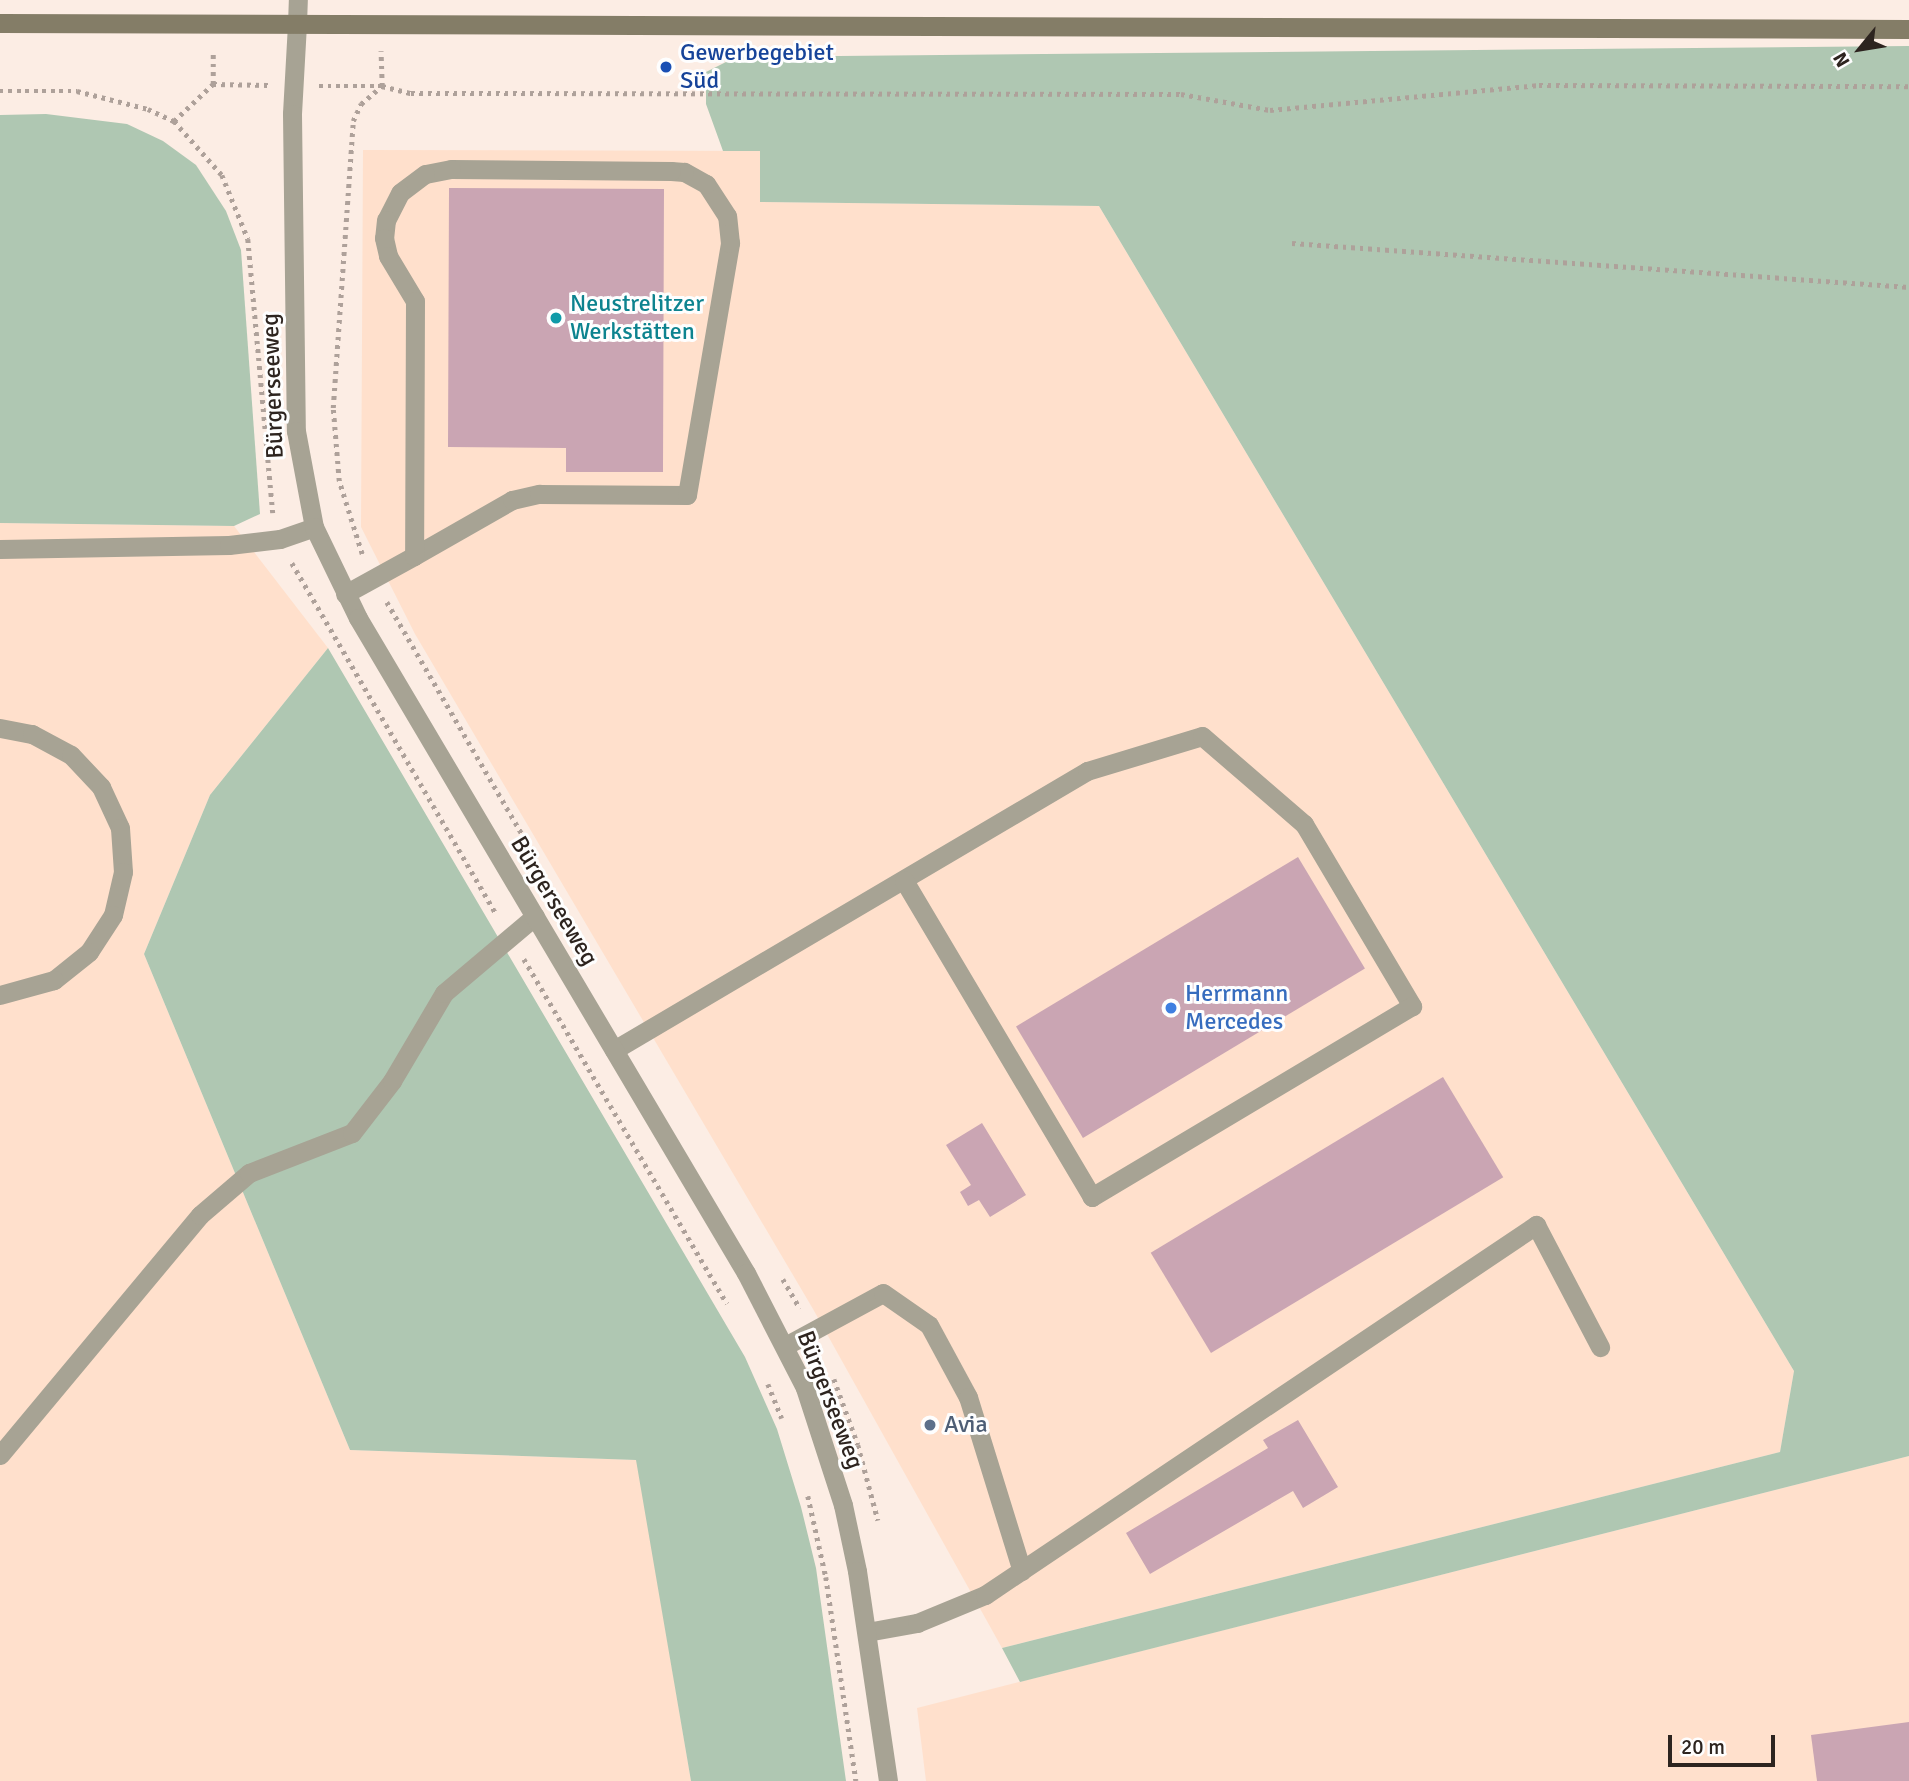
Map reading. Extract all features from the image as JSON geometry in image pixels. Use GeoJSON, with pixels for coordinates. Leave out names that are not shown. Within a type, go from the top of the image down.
{"type":"FeatureCollection","features":[{"type":"Feature","properties":{"kind":"main road"},"geometry":{"type":"LineString","coordinates":[[0,23],[1909,29]]}},
{"type":"Feature","properties":{"kind":"street","name":"Bürgerseeweg"},"geometry":{"type":"LineString","coordinates":[[298,0],[294,86],[296,431],[314,527],[345,594],[785,1346],[824,1440],[843,1505],[867,1632],[888,1781]]}},
{"type":"Feature","properties":{"kind":"street"},"geometry":{"type":"LineString","coordinates":[[345,594],[414,556],[512,500],[539,494],[687,495],[730,243],[723,204],[706,184],[671,171],[451,169],[425,174],[400,192],[386,220],[384,238],[388,256],[415,301],[414,556]]}},
{"type":"Feature","properties":{"kind":"street"},"geometry":{"type":"LineString","coordinates":[[0,549],[229,545],[280,538],[314,527]]}},
{"type":"Feature","properties":{"kind":"street"},"geometry":{"type":"LineString","coordinates":[[0,728],[32,733],[71,755],[102,787],[120,828],[123,872],[113,915],[89,953],[54,980],[0,995]]}},
{"type":"Feature","properties":{"kind":"street"},"geometry":{"type":"LineString","coordinates":[[614,1050],[1087,771],[1202,736],[1304,824],[1412,1006],[1093,1197],[904,881]]}},
{"type":"Feature","properties":{"kind":"street"},"geometry":{"type":"LineString","coordinates":[[0,1455],[200,1215],[249,1173],[352,1133],[391,1081],[444,992],[535,916]]}},
{"type":"Feature","properties":{"kind":"street"},"geometry":{"type":"LineString","coordinates":[[867,1632],[917,1623],[985,1595],[1536,1225],[1600,1347]]}},
{"type":"Feature","properties":{"kind":"street"},"geometry":{"type":"LineString","coordinates":[[785,1346],[883,1293],[929,1325],[968,1397],[1022,1571]]}},
{"type":"Feature","properties":{"kind":"path"},"geometry":{"type":"LineString","coordinates":[[213,23],[213,84]]}},
{"type":"Feature","properties":{"kind":"path"},"geometry":{"type":"LineString","coordinates":[[0,91],[77,91],[119,100],[174,121],[213,84],[382,86],[411,93],[1181,94],[1270,110],[1539,85],[1909,86]]}},
{"type":"Feature","properties":{"kind":"path"},"geometry":{"type":"LineString","coordinates":[[382,86],[361,104],[353,121],[333,408],[334,447],[344,503],[373,578],[534,855]]}},
{"type":"Feature","properties":{"kind":"path"},"geometry":{"type":"LineString","coordinates":[[1292,243],[1909,288]]}},
{"type":"Feature","properties":{"kind":"path"},"geometry":{"type":"LineString","coordinates":[[781,1275],[813,1332],[859,1445],[879,1529]]}},
{"type":"Feature","properties":{"kind":"shaded area"},"geometry":{"type":"Polygon","coordinates":[[[363,150],[760,151],[760,202],[1099,206],[1794,1371],[1780,1452],[1002,1648],[813,1309],[415,634],[361,527],[363,150]]]}},
{"type":"Feature","properties":{"kind":"shaded area"},"geometry":{"type":"Polygon","coordinates":[[[0,523],[234,526],[328,648],[210,795],[144,954],[350,1450],[637,1460],[691,1781],[0,1781],[0,523]]]}},
{"type":"Feature","properties":{"kind":"shaded area"},"geometry":{"type":"Polygon","coordinates":[[[1909,1456],[1909,1781],[926,1781],[917,1708],[1909,1456]]]}},
{"type":"Feature","properties":{"kind":"green space"},"geometry":{"type":"Polygon","coordinates":[[[1909,46],[1909,1456],[1020,1682],[1002,1648],[1780,1452],[1794,1371],[1099,206],[760,202],[760,151],[723,151],[706,104],[706,72],[736,57],[1909,46]]]}},
{"type":"Feature","properties":{"kind":"green space"},"geometry":{"type":"Polygon","coordinates":[[[46,114],[127,124],[163,141],[196,165],[226,211],[241,250],[260,514],[234,526],[0,523],[0,115],[46,114]]]}},
{"type":"Feature","properties":{"kind":"green space"},"geometry":{"type":"Polygon","coordinates":[[[328,648],[745,1357],[777,1429],[816,1568],[846,1781],[691,1781],[636,1460],[350,1450],[144,954],[210,795],[328,648]]]}},
{"type":"Feature","properties":{"kind":"building","name":"Neustrelitzer Werkstätten"},"geometry":{"type":"Polygon","coordinates":[[[449,188],[664,189],[663,472],[566,472],[566,448],[448,447],[449,188]]]}},
{"type":"Feature","properties":{"kind":"building","name":"Herrmann Mercedes"},"geometry":{"type":"Polygon","coordinates":[[[1298,857],[1365,968],[1083,1138],[1016,1026],[1298,857]]]}},
{"type":"Feature","properties":{"kind":"building"},"geometry":{"type":"Polygon","coordinates":[[[1443,1077],[1503,1177],[1211,1353],[1151,1253],[1443,1077]]]}},
{"type":"Feature","properties":{"kind":"building"},"geometry":{"type":"Polygon","coordinates":[[[982,1123],[1026,1195],[990,1217],[979,1200],[968,1206],[960,1192],[971,1185],[946,1145],[982,1123]]]}},
{"type":"Feature","properties":{"kind":"building"},"geometry":{"type":"Polygon","coordinates":[[[1298,1420],[1338,1487],[1303,1508],[1293,1491],[1150,1574],[1126,1533],[1268,1448],[1263,1440],[1298,1420]]]}},
{"type":"Feature","properties":{"kind":"building"},"geometry":{"type":"Polygon","coordinates":[[[1909,1722],[1909,1781],[1817,1781],[1811,1735],[1909,1722]]]}},
{"type":"Feature","properties":{"kind":"place","name":"Gewerbegebiet Süd"},"geometry":{"type":"Point","coordinates":[666,67]}},
{"type":"Feature","properties":{"kind":"place","name":"Neustrelitzer Werkstätten"},"geometry":{"type":"Point","coordinates":[556,318]}},
{"type":"Feature","properties":{"kind":"place","name":"Herrmann Mercedes"},"geometry":{"type":"Point","coordinates":[1171,1008]}},
{"type":"Feature","properties":{"kind":"place","name":"Avia"},"geometry":{"type":"Point","coordinates":[930,1425]}}]}
